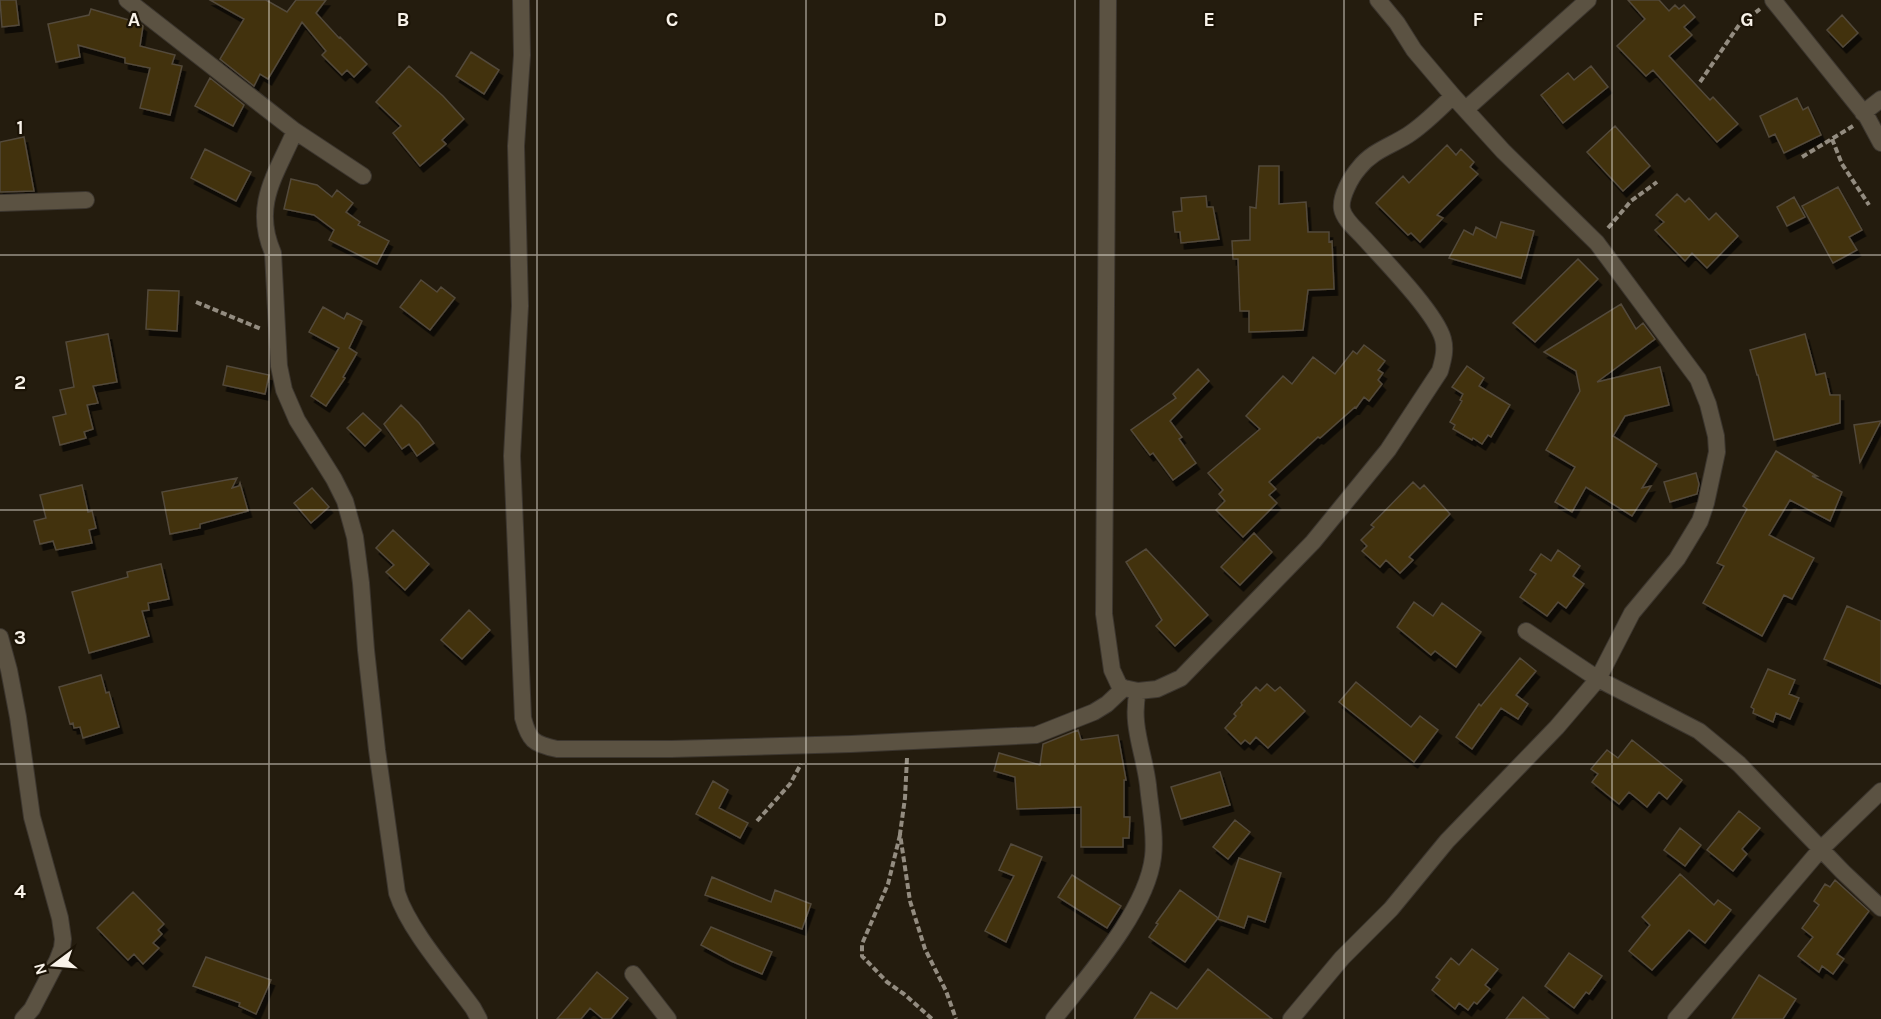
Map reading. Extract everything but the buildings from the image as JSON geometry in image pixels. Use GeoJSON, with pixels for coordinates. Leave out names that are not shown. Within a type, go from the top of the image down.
{"type":"FeatureCollection","features":[{"type":"Feature","properties":{"kind":"street"},"geometry":{"type":"LineString","coordinates":[[128,0],[295,131],[363,176]]}},
{"type":"Feature","properties":{"kind":"street"},"geometry":{"type":"LineString","coordinates":[[521,0],[522,55],[516,146],[520,306],[512,456],[523,718],[527,734],[534,742],[557,749],[671,749],[1043,733],[1107,704],[1131,689]]}},
{"type":"Feature","properties":{"kind":"street"},"geometry":{"type":"LineString","coordinates":[[1108,0],[1104,614],[1116,681],[1131,689],[1157,689],[1181,678],[1313,542],[1388,450],[1440,370],[1444,356],[1444,340],[1438,326],[1396,273],[1348,220],[1342,207],[1343,198],[1357,170],[1367,158],[1408,135],[1453,96]]}},
{"type":"Feature","properties":{"kind":"street"},"geometry":{"type":"LineString","coordinates":[[1291,1019],[1342,958],[1391,909],[1447,841],[1557,728],[1598,679],[1632,613],[1677,559],[1700,521],[1710,490],[1717,452],[1716,436],[1708,404],[1698,379],[1597,243],[1503,151],[1453,96],[1414,50],[1397,23],[1378,0]]}},
{"type":"Feature","properties":{"kind":"street"},"geometry":{"type":"LineString","coordinates":[[1466,109],[1588,0]]}},
{"type":"Feature","properties":{"kind":"street"},"geometry":{"type":"LineString","coordinates":[[1768,3],[1865,115],[1881,143]]}},
{"type":"Feature","properties":{"kind":"street"},"geometry":{"type":"LineString","coordinates":[[1865,115],[1881,99]]}},
{"type":"Feature","properties":{"kind":"street"},"geometry":{"type":"LineString","coordinates":[[295,131],[266,198],[263,214],[267,239],[273,253],[279,366],[284,390],[297,420],[345,501],[355,537],[377,750],[397,893],[402,909],[413,926],[479,1019]]}},
{"type":"Feature","properties":{"kind":"street"},"geometry":{"type":"LineString","coordinates":[[0,203],[86,200]]}},
{"type":"Feature","properties":{"kind":"street"},"geometry":{"type":"LineString","coordinates":[[1526,631],[1598,679],[1699,731],[1739,764],[1821,850],[1881,908]]}},
{"type":"Feature","properties":{"kind":"street"},"geometry":{"type":"LineString","coordinates":[[0,637],[18,717],[32,817],[60,918],[63,939],[57,961],[32,1009],[23,1019]]}},
{"type":"Feature","properties":{"kind":"street"},"geometry":{"type":"LineString","coordinates":[[1054,1019],[1130,917],[1148,883],[1152,869],[1154,854],[1152,820],[1147,778],[1135,726],[1131,689]]}},
{"type":"Feature","properties":{"kind":"street"},"geometry":{"type":"LineString","coordinates":[[1676,1019],[1821,850],[1881,791]]}},
{"type":"Feature","properties":{"kind":"street"},"geometry":{"type":"LineString","coordinates":[[633,974],[668,1019]]}},
{"type":"Feature","properties":{"kind":"path"},"geometry":{"type":"LineString","coordinates":[[1700,82],[1739,24],[1768,3]]}},
{"type":"Feature","properties":{"kind":"path"},"geometry":{"type":"LineString","coordinates":[[1802,157],[1865,115]]}},
{"type":"Feature","properties":{"kind":"path"},"geometry":{"type":"LineString","coordinates":[[1832,139],[1842,164],[1869,205]]}},
{"type":"Feature","properties":{"kind":"path"},"geometry":{"type":"LineString","coordinates":[[1597,243],[1616,216],[1631,201],[1657,182]]}},
{"type":"Feature","properties":{"kind":"path"},"geometry":{"type":"LineString","coordinates":[[196,302],[278,336]]}},
{"type":"Feature","properties":{"kind":"path"},"geometry":{"type":"LineString","coordinates":[[909,740],[900,834],[888,884],[862,944],[862,956],[886,982],[904,994],[932,1019]]}},
{"type":"Feature","properties":{"kind":"path"},"geometry":{"type":"LineString","coordinates":[[757,821],[779,799],[798,772],[804,745]]}},
{"type":"Feature","properties":{"kind":"path"},"geometry":{"type":"LineString","coordinates":[[900,834],[910,901],[918,929],[956,1019]]}}]}
